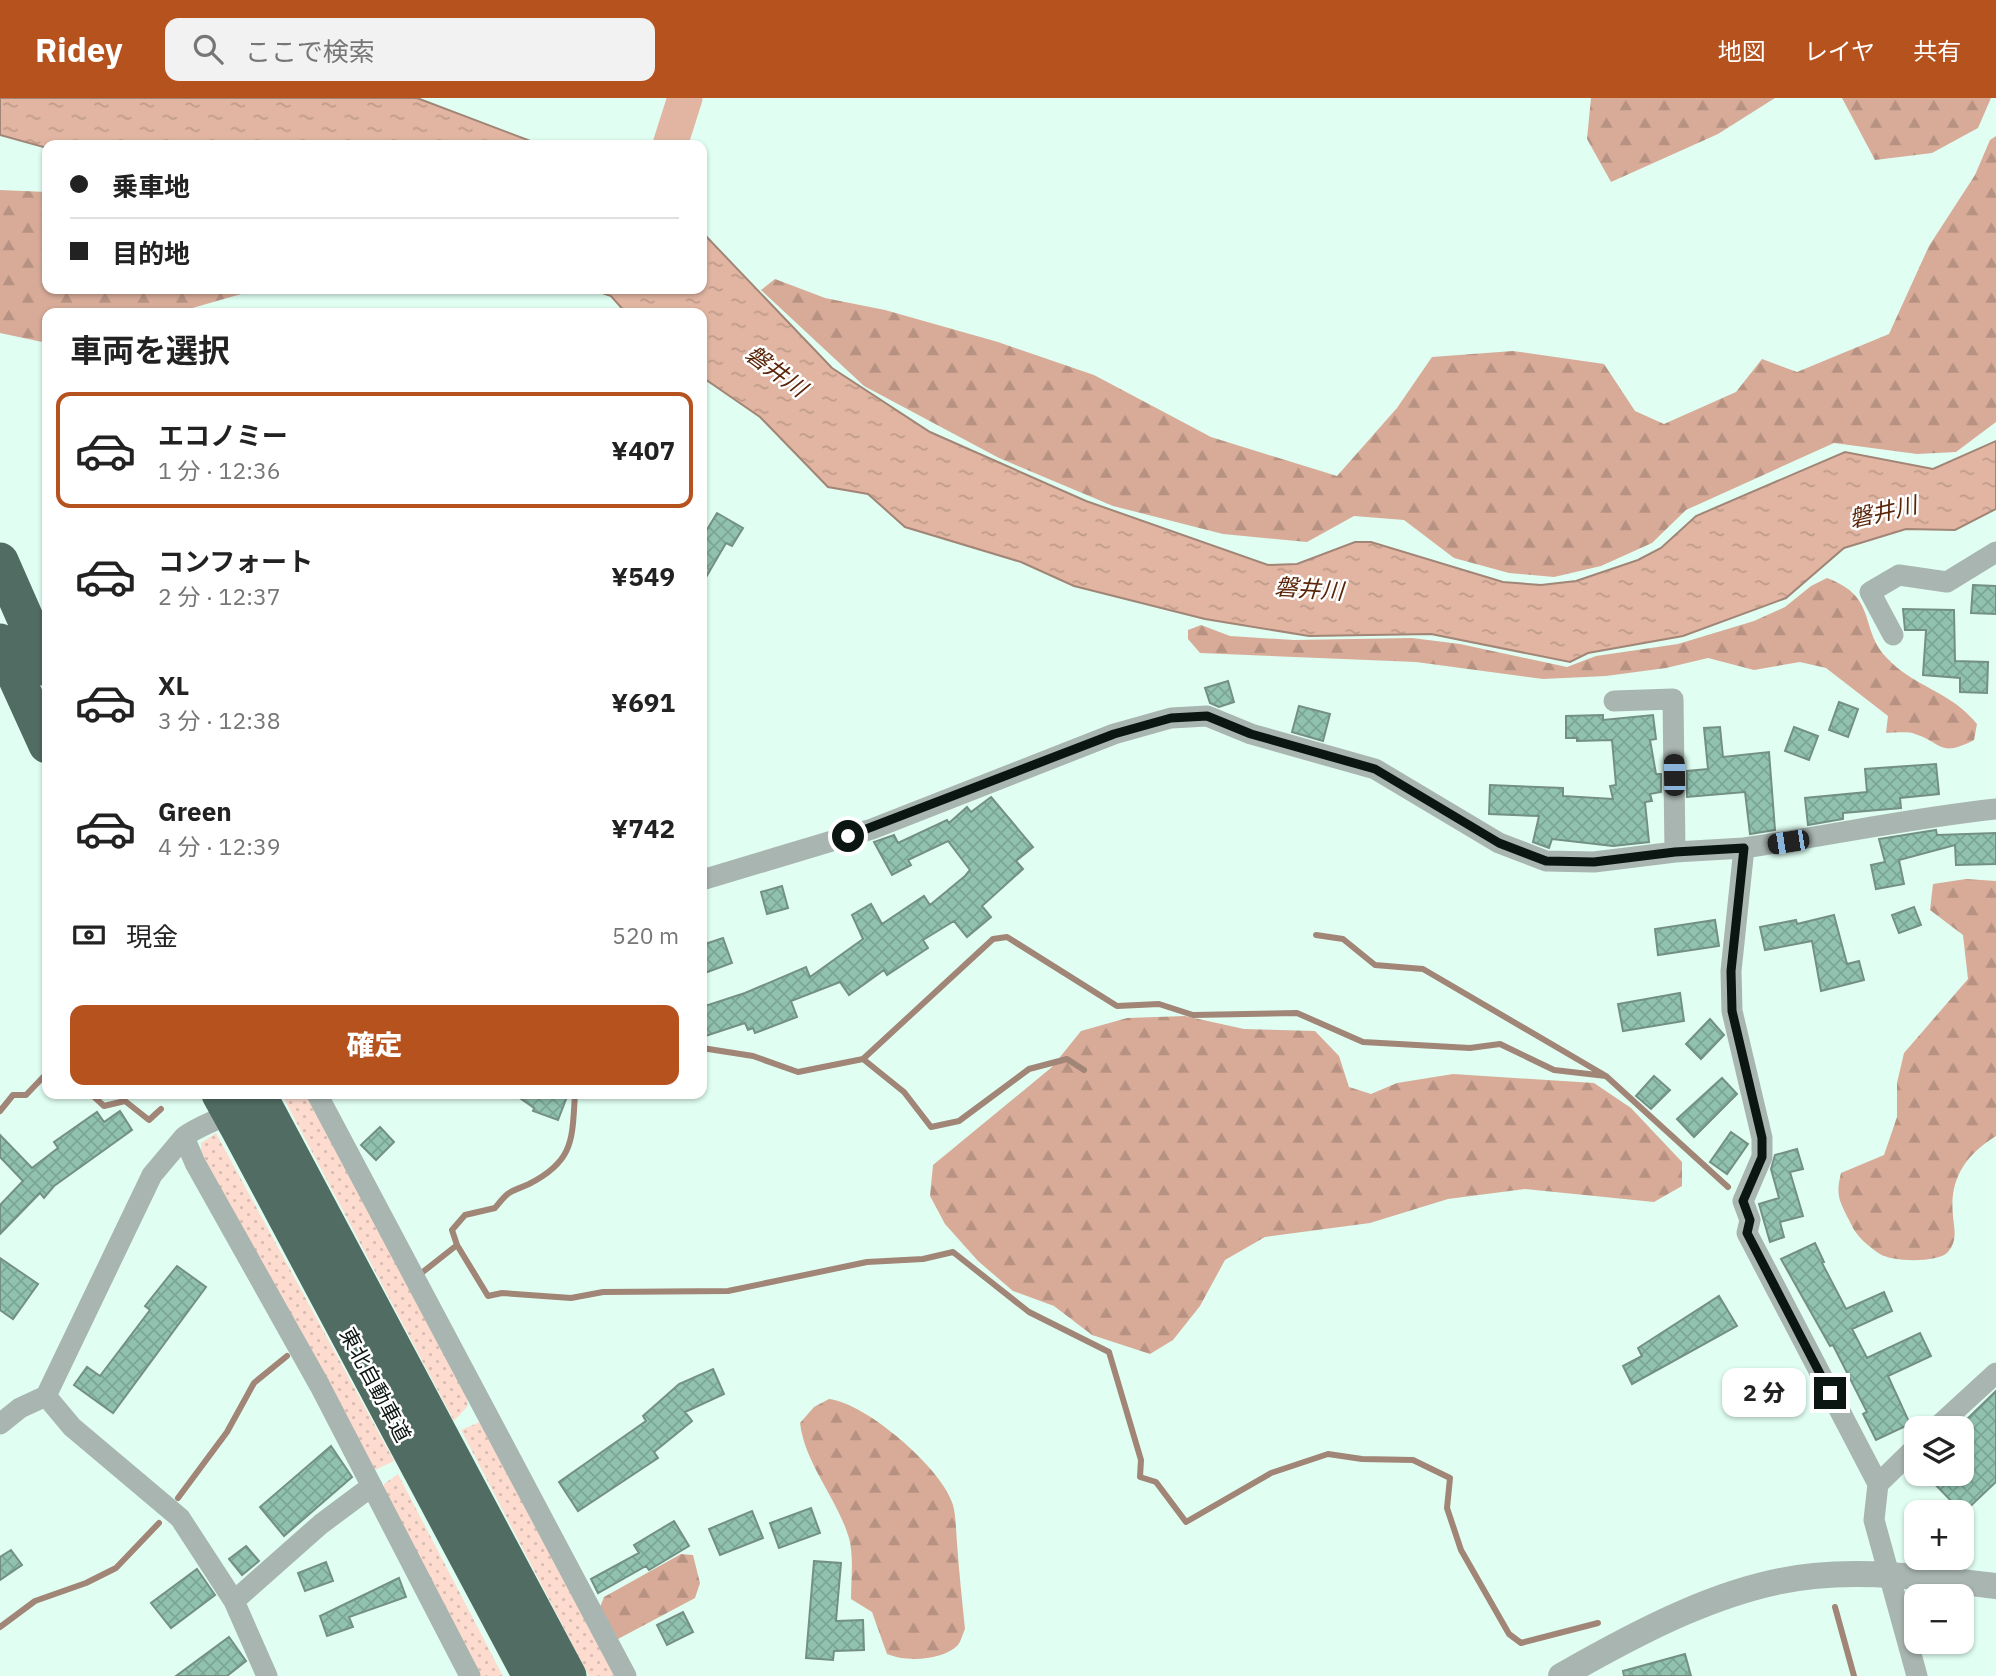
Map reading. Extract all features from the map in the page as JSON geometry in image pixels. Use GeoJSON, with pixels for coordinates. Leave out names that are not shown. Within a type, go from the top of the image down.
{"type":"FeatureCollection","features":[{"type":"Feature","properties":{"kind":"highway"},"geometry":{"type":"LineString","coordinates":[[0,561],[42,657]]}},
{"type":"Feature","properties":{"kind":"highway"},"geometry":{"type":"LineString","coordinates":[[0,642],[42,734]]}},
{"type":"Feature","properties":{"kind":"highway","name":"東北自動車道"},"geometry":{"type":"LineString","coordinates":[[228,1111],[531,1676]]}},
{"type":"Feature","properties":{"kind":"highway","name":"東北自動車道"},"geometry":{"type":"LineString","coordinates":[[228,1111],[568,1676]]}},
{"type":"Feature","properties":{"kind":"street"},"geometry":{"type":"LineString","coordinates":[[1893,635],[1870,592],[1899,575],[1947,582],[1996,552]]}},
{"type":"Feature","properties":{"kind":"street"},"geometry":{"type":"LineString","coordinates":[[1614,701],[1673,699],[1675,852]]}},
{"type":"Feature","properties":{"kind":"street"},"geometry":{"type":"LineString","coordinates":[[707,878],[872,829],[1114,734],[1171,718],[1207,716],[1251,734],[1375,769],[1499,843],[1546,861],[1594,862],[1675,852],[1744,848],[1855,831],[1925,816],[1996,808]]}},
{"type":"Feature","properties":{"kind":"street"},"geometry":{"type":"LineString","coordinates":[[1744,848],[1731,971],[1732,1011],[1762,1138],[1762,1157],[1743,1201],[1750,1220],[1747,1233],[1878,1484],[1874,1520],[1917,1676]]}},
{"type":"Feature","properties":{"kind":"street"},"geometry":{"type":"LineString","coordinates":[[320,1099],[626,1676]]}},
{"type":"Feature","properties":{"kind":"street"},"geometry":{"type":"LineString","coordinates":[[0,1424],[20,1408],[46,1396],[152,1175],[228,1111],[372,1486],[470,1676]]}},
{"type":"Feature","properties":{"kind":"street"},"geometry":{"type":"LineString","coordinates":[[1949,1416],[1996,1373]]}},
{"type":"Feature","properties":{"kind":"street"},"geometry":{"type":"LineString","coordinates":[[46,1396],[72,1427],[180,1518],[234,1601],[267,1676]]}},
{"type":"Feature","properties":{"kind":"street"},"geometry":{"type":"LineString","coordinates":[[1878,1484],[1904,1459]]}},
{"type":"Feature","properties":{"kind":"street"},"geometry":{"type":"LineString","coordinates":[[234,1601],[321,1524],[372,1486]]}},
{"type":"Feature","properties":{"kind":"street"},"geometry":{"type":"LineString","coordinates":[[1561,1676],[1620,1642],[1690,1611],[1751,1590],[1812,1576],[1889,1574],[1996,1586]]}},
{"type":"Feature","properties":{"kind":"shaded area"},"geometry":{"type":"Polygon","coordinates":[[[284,1099],[311,1099],[467,1398],[468,1406],[454,1421],[284,1099]]]}},
{"type":"Feature","properties":{"kind":"shaded area"},"geometry":{"type":"Polygon","coordinates":[[[216,1133],[394,1461],[375,1470],[369,1466],[201,1156],[201,1143],[216,1133]]]}},
{"type":"Feature","properties":{"kind":"shaded area"},"geometry":{"type":"Polygon","coordinates":[[[480,1422],[615,1676],[589,1676],[461,1430],[480,1422]]]}},
{"type":"Feature","properties":{"kind":"shaded area"},"geometry":{"type":"Polygon","coordinates":[[[398,1474],[503,1676],[478,1676],[384,1491],[384,1484],[398,1474]]]}},
{"type":"Feature","properties":{"kind":"green space"},"geometry":{"type":"Polygon","coordinates":[[[1591,98],[1775,98],[1718,134],[1611,182],[1587,139],[1591,98]]]}},
{"type":"Feature","properties":{"kind":"green space"},"geometry":{"type":"Polygon","coordinates":[[[1842,98],[1991,98],[1978,128],[1932,153],[1875,160],[1842,98]]]}},
{"type":"Feature","properties":{"kind":"green space"},"geometry":{"type":"Polygon","coordinates":[[[1996,136],[1996,422],[1956,452],[1917,454],[1834,443],[1686,510],[1652,543],[1601,566],[1554,577],[1509,573],[1454,558],[1404,520],[1354,516],[1307,542],[1223,534],[1113,506],[999,458],[864,386],[761,290],[775,279],[825,298],[885,310],[998,342],[1094,375],[1211,437],[1337,476],[1397,408],[1432,357],[1513,351],[1604,364],[1635,411],[1664,424],[1736,392],[1762,359],[1797,372],[1889,334],[1929,246],[1975,175],[1990,140],[1996,136]]]}},
{"type":"Feature","properties":{"kind":"green space"},"geometry":{"type":"Polygon","coordinates":[[[0,190],[42,192],[42,294],[242,294],[192,308],[42,308],[42,342],[0,333],[0,190]]]}},
{"type":"Feature","properties":{"kind":"green space"},"geometry":{"type":"Polygon","coordinates":[[[1827,578],[1854,594],[1866,614],[1878,646],[1886,657],[1908,675],[1956,704],[1977,724],[1974,740],[1947,748],[1912,733],[1886,733],[1888,716],[1826,668],[1800,662],[1754,670],[1708,658],[1666,668],[1606,676],[1543,679],[1416,662],[1200,653],[1188,639],[1188,630],[1201,625],[1230,636],[1294,640],[1412,638],[1460,644],[1567,667],[1596,656],[1678,644],[1754,621],[1785,607],[1811,586],[1827,578]]]}},
{"type":"Feature","properties":{"kind":"green space"},"geometry":{"type":"Polygon","coordinates":[[[1966,879],[1996,881],[1996,1136],[1976,1151],[1957,1179],[1952,1202],[1954,1239],[1948,1252],[1943,1256],[1925,1260],[1894,1259],[1876,1251],[1856,1233],[1840,1199],[1839,1181],[1841,1173],[1884,1155],[1897,1117],[1897,1083],[1904,1053],[1968,979],[1963,935],[1930,910],[1933,884],[1966,879]]]}},
{"type":"Feature","properties":{"kind":"green space"},"geometry":{"type":"Polygon","coordinates":[[[1185,1016],[1244,1029],[1315,1031],[1339,1056],[1349,1087],[1371,1094],[1397,1083],[1453,1074],[1594,1083],[1631,1108],[1682,1162],[1682,1186],[1654,1202],[1525,1189],[1448,1199],[1370,1223],[1265,1237],[1225,1260],[1200,1306],[1173,1340],[1150,1354],[1092,1335],[1054,1306],[1013,1291],[978,1261],[945,1224],[930,1196],[933,1165],[1052,1067],[1081,1031],[1127,1018],[1185,1016]]]}},
{"type":"Feature","properties":{"kind":"green space"},"geometry":{"type":"Polygon","coordinates":[[[829,1399],[863,1412],[901,1440],[935,1474],[953,1505],[965,1629],[958,1645],[943,1654],[914,1659],[887,1654],[872,1612],[851,1599],[852,1561],[849,1538],[808,1453],[800,1423],[814,1407],[829,1399]]]}},
{"type":"Feature","properties":{"kind":"green space"},"geometry":{"type":"Polygon","coordinates":[[[681,1554],[693,1555],[700,1583],[695,1598],[618,1639],[600,1607],[604,1597],[681,1554]]]}},
{"type":"Feature","properties":{"kind":"water"},"geometry":{"type":"Polygon","coordinates":[[[0,98],[417,98],[528,140],[42,140],[42,147],[0,135],[0,98]]]}},
{"type":"Feature","properties":{"kind":"water","name":"磐井川"},"geometry":{"type":"Polygon","coordinates":[[[707,237],[832,368],[930,432],[1086,501],[1268,565],[1297,564],[1355,542],[1371,542],[1503,582],[1541,585],[1576,581],[1638,560],[1661,548],[1696,516],[1845,452],[1933,469],[1996,441],[1996,509],[1955,530],[1906,529],[1844,548],[1786,598],[1683,636],[1588,653],[1570,662],[1431,634],[1309,636],[1205,619],[1074,586],[1021,562],[905,527],[868,494],[828,487],[760,417],[707,380],[707,308],[622,308],[611,296],[605,294],[707,294],[707,237]]]}},
{"type":"Feature","properties":{"kind":"building"},"geometry":{"type":"Polygon","coordinates":[[[717,513],[743,528],[732,546],[726,543],[707,575],[707,530],[717,513]]]}},
{"type":"Feature","properties":{"kind":"building"},"geometry":{"type":"Polygon","coordinates":[[[1973,585],[1996,586],[1996,614],[1971,613],[1973,585]]]}},
{"type":"Feature","properties":{"kind":"building"},"geometry":{"type":"Polygon","coordinates":[[[1903,609],[1954,610],[1955,661],[1988,662],[1987,693],[1960,692],[1960,678],[1923,675],[1926,630],[1905,630],[1903,609]]]}},
{"type":"Feature","properties":{"kind":"building"},"geometry":{"type":"Polygon","coordinates":[[[1228,681],[1234,702],[1219,707],[1210,703],[1205,688],[1228,681]]]}},
{"type":"Feature","properties":{"kind":"building"},"geometry":{"type":"Polygon","coordinates":[[[1839,702],[1858,709],[1848,737],[1829,730],[1839,702]]]}},
{"type":"Feature","properties":{"kind":"building"},"geometry":{"type":"Polygon","coordinates":[[[1299,706],[1330,714],[1323,741],[1292,732],[1299,706]]]}},
{"type":"Feature","properties":{"kind":"building"},"geometry":{"type":"Polygon","coordinates":[[[1603,715],[1603,720],[1653,715],[1656,739],[1650,740],[1656,774],[1661,774],[1661,792],[1650,794],[1652,801],[1645,802],[1649,842],[1613,846],[1552,839],[1549,848],[1533,842],[1539,816],[1489,814],[1490,785],[1563,788],[1563,796],[1613,799],[1610,786],[1616,785],[1612,740],[1577,741],[1577,738],[1566,738],[1566,716],[1603,715]]]}},
{"type":"Feature","properties":{"kind":"building"},"geometry":{"type":"Polygon","coordinates":[[[1720,727],[1723,757],[1769,752],[1775,830],[1750,834],[1745,792],[1687,797],[1687,771],[1708,769],[1704,728],[1720,727]]]}},
{"type":"Feature","properties":{"kind":"building"},"geometry":{"type":"Polygon","coordinates":[[[1794,727],[1818,736],[1809,760],[1785,751],[1794,727]]]}},
{"type":"Feature","properties":{"kind":"building"},"geometry":{"type":"Polygon","coordinates":[[[1936,764],[1939,794],[1900,798],[1901,808],[1843,813],[1843,819],[1808,825],[1805,798],[1867,792],[1865,769],[1936,764]]]}},
{"type":"Feature","properties":{"kind":"building"},"geometry":{"type":"Polygon","coordinates":[[[991,797],[1033,847],[1016,861],[1023,869],[982,906],[991,917],[967,937],[954,921],[923,940],[928,948],[887,975],[884,970],[849,995],[840,982],[791,1001],[797,1017],[755,1033],[753,1028],[748,1030],[745,1023],[707,1035],[707,1005],[745,993],[806,967],[810,977],[863,939],[852,915],[871,904],[882,924],[924,896],[930,905],[965,876],[970,870],[948,841],[908,860],[911,865],[892,875],[874,842],[894,835],[898,843],[947,820],[949,823],[967,807],[971,812],[991,797]]]}},
{"type":"Feature","properties":{"kind":"building"},"geometry":{"type":"Polygon","coordinates":[[[1936,830],[1937,835],[1996,833],[1996,864],[1956,865],[1955,845],[1899,860],[1904,884],[1876,889],[1871,865],[1885,862],[1879,839],[1936,830]]]}},
{"type":"Feature","properties":{"kind":"building"},"geometry":{"type":"Polygon","coordinates":[[[782,886],[788,908],[767,914],[761,892],[782,886]]]}},
{"type":"Feature","properties":{"kind":"building"},"geometry":{"type":"Polygon","coordinates":[[[1914,907],[1921,925],[1899,933],[1892,915],[1914,907]]]}},
{"type":"Feature","properties":{"kind":"building"},"geometry":{"type":"Polygon","coordinates":[[[1834,915],[1847,964],[1859,961],[1864,980],[1821,991],[1812,941],[1765,950],[1760,927],[1796,920],[1797,924],[1834,915]]]}},
{"type":"Feature","properties":{"kind":"building"},"geometry":{"type":"Polygon","coordinates":[[[1715,920],[1719,946],[1658,955],[1655,929],[1715,920]]]}},
{"type":"Feature","properties":{"kind":"building"},"geometry":{"type":"Polygon","coordinates":[[[723,938],[732,963],[707,972],[707,943],[723,938]]]}},
{"type":"Feature","properties":{"kind":"building"},"geometry":{"type":"Polygon","coordinates":[[[1680,993],[1684,1021],[1623,1031],[1618,1004],[1680,993]]]}},
{"type":"Feature","properties":{"kind":"building"},"geometry":{"type":"Polygon","coordinates":[[[1710,1019],[1724,1035],[1701,1059],[1686,1044],[1710,1019]]]}},
{"type":"Feature","properties":{"kind":"building"},"geometry":{"type":"Polygon","coordinates":[[[1654,1076],[1670,1090],[1651,1109],[1636,1096],[1654,1076]]]}},
{"type":"Feature","properties":{"kind":"building"},"geometry":{"type":"Polygon","coordinates":[[[1722,1078],[1737,1094],[1694,1137],[1677,1119],[1722,1078]]]}},
{"type":"Feature","properties":{"kind":"building"},"geometry":{"type":"Polygon","coordinates":[[[521,1099],[566,1099],[558,1120],[533,1111],[534,1108],[521,1099]]]}},
{"type":"Feature","properties":{"kind":"building"},"geometry":{"type":"Polygon","coordinates":[[[120,1111],[132,1130],[54,1186],[44,1198],[40,1193],[0,1234],[0,1205],[23,1181],[0,1157],[0,1135],[32,1168],[58,1148],[54,1142],[97,1112],[104,1122],[120,1111]]]}},
{"type":"Feature","properties":{"kind":"building"},"geometry":{"type":"Polygon","coordinates":[[[380,1127],[394,1142],[376,1160],[361,1145],[380,1127]]]}},
{"type":"Feature","properties":{"kind":"building"},"geometry":{"type":"Polygon","coordinates":[[[1731,1132],[1748,1144],[1727,1174],[1710,1162],[1731,1132]]]}},
{"type":"Feature","properties":{"kind":"building"},"geometry":{"type":"Polygon","coordinates":[[[1797,1149],[1803,1169],[1790,1172],[1803,1216],[1780,1222],[1784,1237],[1770,1242],[1759,1204],[1779,1198],[1771,1169],[1775,1155],[1797,1149]]]}},
{"type":"Feature","properties":{"kind":"building"},"geometry":{"type":"Polygon","coordinates":[[[1815,1243],[1824,1262],[1822,1263],[1846,1309],[1884,1292],[1892,1311],[1852,1329],[1867,1358],[1920,1333],[1931,1356],[1888,1376],[1906,1416],[1904,1416],[1904,1427],[1876,1440],[1863,1414],[1867,1412],[1833,1345],[1830,1346],[1781,1259],[1815,1243]]]}},
{"type":"Feature","properties":{"kind":"building"},"geometry":{"type":"Polygon","coordinates":[[[0,1258],[38,1284],[13,1319],[0,1310],[0,1258]]]}},
{"type":"Feature","properties":{"kind":"building"},"geometry":{"type":"Polygon","coordinates":[[[177,1266],[206,1287],[113,1413],[74,1385],[87,1367],[100,1376],[150,1310],[145,1306],[177,1266]]]}},
{"type":"Feature","properties":{"kind":"building"},"geometry":{"type":"Polygon","coordinates":[[[1719,1296],[1737,1326],[1632,1384],[1623,1366],[1642,1356],[1638,1348],[1719,1296]]]}},
{"type":"Feature","properties":{"kind":"building"},"geometry":{"type":"Polygon","coordinates":[[[713,1369],[724,1394],[685,1412],[692,1421],[654,1452],[658,1458],[578,1511],[559,1482],[646,1421],[643,1416],[679,1384],[713,1369]]]}},
{"type":"Feature","properties":{"kind":"building"},"geometry":{"type":"Polygon","coordinates":[[[1996,1391],[1996,1482],[1974,1503],[1974,1500],[1950,1500],[1937,1486],[1974,1486],[1974,1416],[1970,1416],[1996,1391]]]}},
{"type":"Feature","properties":{"kind":"building"},"geometry":{"type":"Polygon","coordinates":[[[331,1446],[352,1477],[284,1536],[260,1507],[331,1446]]]}},
{"type":"Feature","properties":{"kind":"building"},"geometry":{"type":"Polygon","coordinates":[[[811,1508],[820,1533],[779,1548],[770,1523],[811,1508]]]}},
{"type":"Feature","properties":{"kind":"building"},"geometry":{"type":"Polygon","coordinates":[[[752,1511],[763,1538],[720,1555],[709,1529],[752,1511]]]}},
{"type":"Feature","properties":{"kind":"building"},"geometry":{"type":"Polygon","coordinates":[[[674,1521],[689,1546],[649,1570],[646,1566],[598,1593],[591,1579],[639,1553],[634,1545],[674,1521]]]}},
{"type":"Feature","properties":{"kind":"building"},"geometry":{"type":"Polygon","coordinates":[[[246,1546],[259,1561],[242,1575],[229,1559],[246,1546]]]}},
{"type":"Feature","properties":{"kind":"building"},"geometry":{"type":"Polygon","coordinates":[[[11,1550],[22,1565],[0,1580],[0,1557],[11,1550]]]}},
{"type":"Feature","properties":{"kind":"building"},"geometry":{"type":"Polygon","coordinates":[[[814,1561],[841,1563],[836,1621],[863,1620],[864,1650],[834,1651],[833,1660],[806,1658],[814,1561]]]}},
{"type":"Feature","properties":{"kind":"building"},"geometry":{"type":"Polygon","coordinates":[[[326,1562],[333,1581],[305,1591],[298,1573],[326,1562]]]}},
{"type":"Feature","properties":{"kind":"building"},"geometry":{"type":"Polygon","coordinates":[[[197,1569],[215,1595],[171,1628],[151,1603],[197,1569]]]}},
{"type":"Feature","properties":{"kind":"building"},"geometry":{"type":"Polygon","coordinates":[[[399,1578],[406,1597],[349,1617],[353,1627],[327,1636],[320,1616],[399,1578]]]}},
{"type":"Feature","properties":{"kind":"building"},"geometry":{"type":"Polygon","coordinates":[[[683,1612],[693,1632],[667,1645],[657,1625],[683,1612]]]}},
{"type":"Feature","properties":{"kind":"building"},"geometry":{"type":"Polygon","coordinates":[[[229,1637],[246,1661],[227,1676],[176,1676],[229,1637]]]}},
{"type":"Feature","properties":{"kind":"building"},"geometry":{"type":"Polygon","coordinates":[[[1685,1654],[1691,1676],[1624,1676],[1623,1671],[1685,1654]]]}},
{"type":"Feature","properties":{"kind":"waterway"},"geometry":{"type":"LineString","coordinates":[[672,140],[685,98]]}},
{"type":"Feature","properties":{"kind":"waterway"},"geometry":{"type":"LineString","coordinates":[[1316,935],[1343,939],[1375,965],[1423,969],[1606,1076],[1728,1187]]}},
{"type":"Feature","properties":{"kind":"waterway"},"geometry":{"type":"LineString","coordinates":[[863,1059],[993,939],[1007,937],[1117,1006],[1159,1004],[1193,1015],[1297,1013],[1363,1042],[1470,1048],[1500,1044],[1554,1070],[1606,1076]]}},
{"type":"Feature","properties":{"kind":"waterway"},"geometry":{"type":"LineString","coordinates":[[707,1049],[753,1056],[798,1072],[863,1059],[904,1092],[931,1127],[959,1121],[1029,1069],[1067,1059],[1084,1070]]}},
{"type":"Feature","properties":{"kind":"waterway"},"geometry":{"type":"LineString","coordinates":[[0,1111],[13,1095],[26,1095],[42,1078]]}},
{"type":"Feature","properties":{"kind":"waterway"},"geometry":{"type":"LineString","coordinates":[[96,1099],[104,1106],[125,1101],[149,1120],[161,1109]]}},
{"type":"Feature","properties":{"kind":"waterway"},"geometry":{"type":"LineString","coordinates":[[419,1275],[457,1245],[452,1230],[465,1215],[495,1208],[510,1192],[544,1175],[563,1157],[571,1136],[575,1099]]}},
{"type":"Feature","properties":{"kind":"waterway"},"geometry":{"type":"LineString","coordinates":[[457,1245],[488,1296],[502,1293],[571,1298],[603,1292],[728,1291],[867,1262],[923,1259],[953,1252],[1029,1312],[1109,1352],[1141,1460],[1140,1477],[1156,1482],[1186,1522],[1271,1473],[1328,1454],[1362,1459],[1413,1460],[1450,1478],[1447,1508],[1461,1550],[1509,1634],[1521,1643],[1598,1623]]}},
{"type":"Feature","properties":{"kind":"waterway"},"geometry":{"type":"LineString","coordinates":[[178,1498],[227,1432],[254,1383],[287,1356]]}},
{"type":"Feature","properties":{"kind":"waterway"},"geometry":{"type":"LineString","coordinates":[[0,1627],[35,1601],[86,1583],[116,1568],[159,1523]]}},
{"type":"Feature","properties":{"kind":"waterway"},"geometry":{"type":"LineString","coordinates":[[1835,1607],[1854,1676]]}},
{"type":"Feature","properties":{"kind":"route"},"geometry":{"type":"LineString","coordinates":[[848,836],[1114,734],[1171,718],[1207,716],[1251,734],[1375,769],[1499,843],[1546,861],[1594,862],[1675,852],[1744,848],[1731,971],[1732,1011],[1762,1138],[1762,1157],[1743,1201],[1750,1220],[1747,1233],[1830,1393]]}}]}
